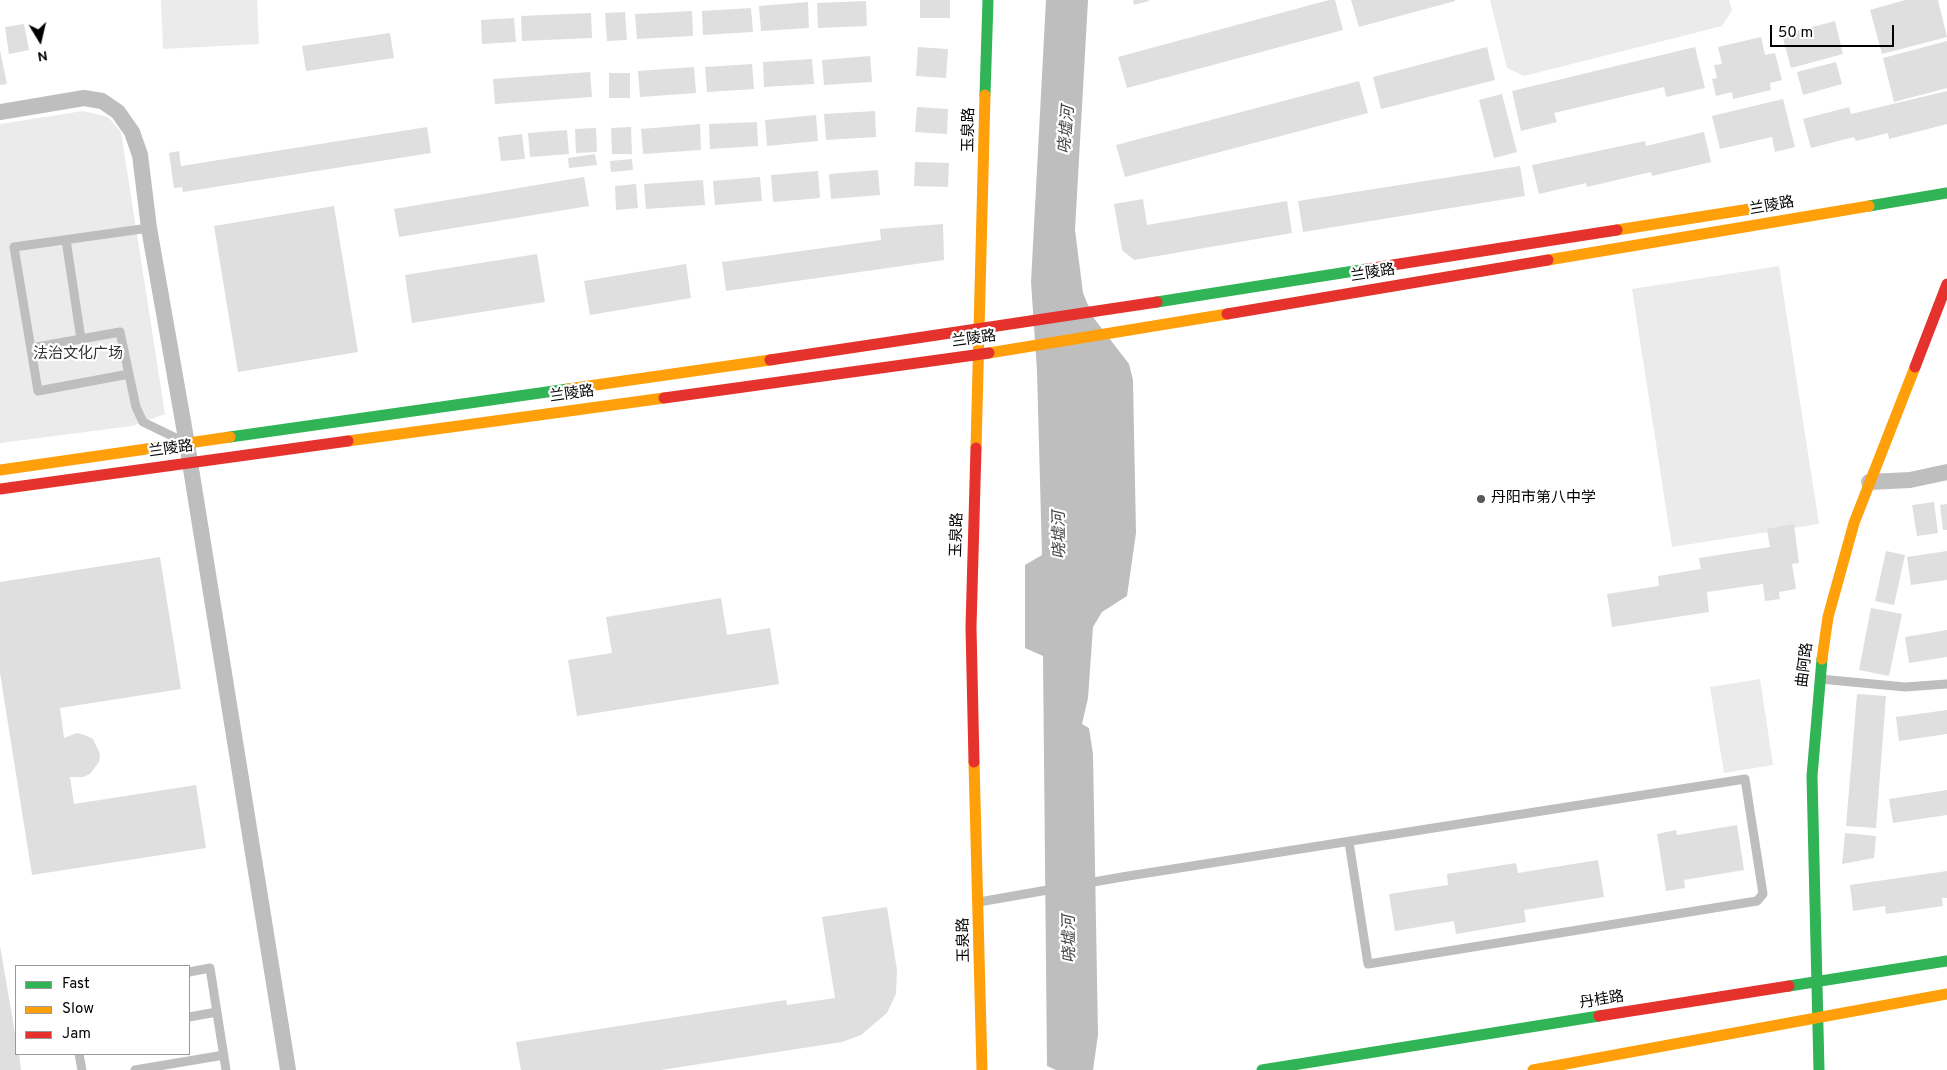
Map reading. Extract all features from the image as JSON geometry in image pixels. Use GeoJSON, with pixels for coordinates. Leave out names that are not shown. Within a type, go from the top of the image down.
{"type":"FeatureCollection","features":[{"type":"Feature","properties":{"kind":"street","name":"玉泉路"},"geometry":{"type":"LineString","coordinates":[[982,1070],[971,627],[988,0]]}},
{"type":"Feature","properties":{"kind":"street"},"geometry":{"type":"LineString","coordinates":[[0,112],[84,98],[102,101],[118,112],[132,132],[140,155],[149,228],[190,462],[288,1070]]}},
{"type":"Feature","properties":{"kind":"street","name":"兰陵路"},"geometry":{"type":"LineString","coordinates":[[0,488],[1026,348],[1947,193]]}},
{"type":"Feature","properties":{"kind":"street","name":"兰陵路"},"geometry":{"type":"LineString","coordinates":[[0,470],[1104,312],[1781,204]]}},
{"type":"Feature","properties":{"kind":"street","name":"曲阿路"},"geometry":{"type":"LineString","coordinates":[[1819,1070],[1812,776],[1819,679],[1828,617],[1854,523],[1947,284]]}},
{"type":"Feature","properties":{"kind":"street"},"geometry":{"type":"LineString","coordinates":[[1870,482],[1910,480],[1947,472]]}},
{"type":"Feature","properties":{"kind":"street","name":"丹桂路"},"geometry":{"type":"LineString","coordinates":[[1262,1070],[1947,961]]}},
{"type":"Feature","properties":{"kind":"street"},"geometry":{"type":"LineString","coordinates":[[1533,1070],[1818,1016],[1947,994]]}},
{"type":"Feature","properties":{"kind":"lane"},"geometry":{"type":"LineString","coordinates":[[129,374],[38,390],[14,247],[149,228]]}},
{"type":"Feature","properties":{"kind":"lane"},"geometry":{"type":"LineString","coordinates":[[66,240],[81,339]]}},
{"type":"Feature","properties":{"kind":"lane"},"geometry":{"type":"LineString","coordinates":[[31,348],[120,332],[136,407],[143,422],[187,444]]}},
{"type":"Feature","properties":{"kind":"lane"},"geometry":{"type":"LineString","coordinates":[[1819,679],[1904,687],[1947,684]]}},
{"type":"Feature","properties":{"kind":"lane"},"geometry":{"type":"LineString","coordinates":[[979,902],[1122,877],[1745,778],[1763,894],[1757,901],[1368,964],[1349,842]]}},
{"type":"Feature","properties":{"kind":"lane"},"geometry":{"type":"LineString","coordinates":[[190,972],[210,968],[226,1070]]}},
{"type":"Feature","properties":{"kind":"lane"},"geometry":{"type":"LineString","coordinates":[[190,1017],[217,1012]]}},
{"type":"Feature","properties":{"kind":"lane"},"geometry":{"type":"LineString","coordinates":[[79,1055],[82,1070]]}},
{"type":"Feature","properties":{"kind":"lane"},"geometry":{"type":"LineString","coordinates":[[135,1070],[224,1056]]}},
{"type":"Feature","properties":{"kind":"green space"},"geometry":{"type":"Polygon","coordinates":[[[161,0],[257,0],[259,44],[163,49],[161,0]]]}},
{"type":"Feature","properties":{"kind":"green space"},"geometry":{"type":"Polygon","coordinates":[[[1490,0],[1729,0],[1732,10],[1722,26],[1524,76],[1507,68],[1490,0]]]}},
{"type":"Feature","properties":{"kind":"green space","name":"法治文化广场"},"geometry":{"type":"Polygon","coordinates":[[[83,111],[108,117],[121,132],[165,414],[132,426],[0,443],[0,124],[83,111]]]}},
{"type":"Feature","properties":{"kind":"green space"},"geometry":{"type":"Polygon","coordinates":[[[1779,266],[1819,524],[1672,547],[1632,289],[1779,266]]]}},
{"type":"Feature","properties":{"kind":"green space"},"geometry":{"type":"Polygon","coordinates":[[[1760,679],[1773,765],[1724,773],[1710,687],[1760,679]]]}},
{"type":"Feature","properties":{"kind":"water","name":"哓墟河"},"geometry":{"type":"Polygon","coordinates":[[[1046,0],[1088,0],[1075,230],[1083,293],[1093,317],[1129,364],[1133,380],[1136,533],[1127,596],[1102,612],[1093,627],[1088,698],[1082,724],[1089,728],[1093,754],[1098,1035],[1093,1070],[1056,1070],[1047,1066],[1043,656],[1025,648],[1025,565],[1042,555],[1037,371],[1031,282],[1046,0]]]}},
{"type":"Feature","properties":{"kind":"building"},"geometry":{"type":"Polygon","coordinates":[[[920,0],[950,0],[950,18],[920,18],[920,0]]]}},
{"type":"Feature","properties":{"kind":"building"},"geometry":{"type":"Polygon","coordinates":[[[1133,0],[1149,0],[1149,1],[1134,5],[1133,0]]]}},
{"type":"Feature","properties":{"kind":"building"},"geometry":{"type":"Polygon","coordinates":[[[1329,0],[1335,0],[1343,30],[1127,88],[1118,57],[1329,0]]]}},
{"type":"Feature","properties":{"kind":"building"},"geometry":{"type":"Polygon","coordinates":[[[1351,0],[1455,0],[1455,1],[1359,27],[1351,0]]]}},
{"type":"Feature","properties":{"kind":"building"},"geometry":{"type":"Polygon","coordinates":[[[1905,0],[1938,0],[1947,37],[1882,54],[1870,10],[1905,0]]]}},
{"type":"Feature","properties":{"kind":"building"},"geometry":{"type":"Polygon","coordinates":[[[866,1],[867,26],[818,28],[817,3],[866,1]]]}},
{"type":"Feature","properties":{"kind":"building"},"geometry":{"type":"Polygon","coordinates":[[[808,2],[809,28],[761,31],[759,6],[808,2]]]}},
{"type":"Feature","properties":{"kind":"building"},"geometry":{"type":"Polygon","coordinates":[[[751,8],[753,32],[703,35],[702,11],[751,8]]]}},
{"type":"Feature","properties":{"kind":"building"},"geometry":{"type":"Polygon","coordinates":[[[692,11],[693,36],[637,39],[635,14],[692,11]]]}},
{"type":"Feature","properties":{"kind":"building"},"geometry":{"type":"Polygon","coordinates":[[[625,12],[627,40],[607,41],[605,13],[625,12]]]}},
{"type":"Feature","properties":{"kind":"building"},"geometry":{"type":"Polygon","coordinates":[[[591,13],[592,38],[522,41],[521,16],[591,13]]]}},
{"type":"Feature","properties":{"kind":"building"},"geometry":{"type":"Polygon","coordinates":[[[514,18],[516,42],[482,44],[481,20],[514,18]]]}},
{"type":"Feature","properties":{"kind":"building"},"geometry":{"type":"Polygon","coordinates":[[[1835,21],[1843,54],[1791,68],[1782,35],[1835,21]]]}},
{"type":"Feature","properties":{"kind":"building"},"geometry":{"type":"Polygon","coordinates":[[[24,24],[29,50],[9,54],[5,27],[24,24]]]}},
{"type":"Feature","properties":{"kind":"building"},"geometry":{"type":"Polygon","coordinates":[[[390,33],[394,58],[306,71],[302,46],[390,33]]]}},
{"type":"Feature","properties":{"kind":"building"},"geometry":{"type":"Polygon","coordinates":[[[1761,37],[1765,55],[1775,53],[1782,80],[1770,83],[1771,90],[1733,99],[1732,92],[1716,96],[1712,79],[1717,78],[1714,65],[1722,64],[1718,47],[1761,37]]]}},
{"type":"Feature","properties":{"kind":"building"},"geometry":{"type":"Polygon","coordinates":[[[1947,41],[1947,88],[1894,102],[1883,58],[1947,41]]]}},
{"type":"Feature","properties":{"kind":"building"},"geometry":{"type":"Polygon","coordinates":[[[918,47],[948,49],[946,78],[916,76],[918,47]]]}},
{"type":"Feature","properties":{"kind":"building"},"geometry":{"type":"Polygon","coordinates":[[[1487,47],[1495,80],[1381,109],[1373,77],[1487,47]]]}},
{"type":"Feature","properties":{"kind":"building"},"geometry":{"type":"Polygon","coordinates":[[[1695,47],[1705,88],[1666,97],[1664,87],[1554,113],[1557,122],[1521,131],[1512,91],[1695,47]]]}},
{"type":"Feature","properties":{"kind":"building"},"geometry":{"type":"Polygon","coordinates":[[[0,50],[7,84],[0,85],[0,50]]]}},
{"type":"Feature","properties":{"kind":"building"},"geometry":{"type":"Polygon","coordinates":[[[870,56],[872,82],[824,85],[822,60],[870,56]]]}},
{"type":"Feature","properties":{"kind":"building"},"geometry":{"type":"Polygon","coordinates":[[[812,59],[814,84],[764,87],[763,62],[812,59]]]}},
{"type":"Feature","properties":{"kind":"building"},"geometry":{"type":"Polygon","coordinates":[[[1836,62],[1842,84],[1803,95],[1797,72],[1836,62]]]}},
{"type":"Feature","properties":{"kind":"building"},"geometry":{"type":"Polygon","coordinates":[[[752,64],[754,89],[707,92],[705,67],[752,64]]]}},
{"type":"Feature","properties":{"kind":"building"},"geometry":{"type":"Polygon","coordinates":[[[694,67],[696,93],[640,97],[638,71],[694,67]]]}},
{"type":"Feature","properties":{"kind":"building"},"geometry":{"type":"Polygon","coordinates":[[[590,72],[592,97],[495,104],[493,79],[590,72]]]}},
{"type":"Feature","properties":{"kind":"building"},"geometry":{"type":"Polygon","coordinates":[[[609,73],[630,73],[630,98],[609,98],[609,73]]]}},
{"type":"Feature","properties":{"kind":"building"},"geometry":{"type":"Polygon","coordinates":[[[1359,81],[1368,113],[1125,177],[1116,145],[1359,81]]]}},
{"type":"Feature","properties":{"kind":"building"},"geometry":{"type":"Polygon","coordinates":[[[1947,91],[1947,124],[1889,139],[1888,133],[1856,141],[1854,137],[1811,148],[1803,119],[1849,107],[1851,114],[1947,91]]]}},
{"type":"Feature","properties":{"kind":"building"},"geometry":{"type":"Polygon","coordinates":[[[1502,94],[1517,152],[1494,158],[1479,100],[1502,94]]]}},
{"type":"Feature","properties":{"kind":"building"},"geometry":{"type":"Polygon","coordinates":[[[1783,99],[1795,147],[1775,152],[1772,137],[1720,149],[1712,116],[1783,99]]]}},
{"type":"Feature","properties":{"kind":"building"},"geometry":{"type":"Polygon","coordinates":[[[917,107],[948,109],[947,134],[915,132],[917,107]]]}},
{"type":"Feature","properties":{"kind":"building"},"geometry":{"type":"Polygon","coordinates":[[[875,111],[876,137],[826,140],[824,114],[875,111]]]}},
{"type":"Feature","properties":{"kind":"building"},"geometry":{"type":"Polygon","coordinates":[[[816,115],[818,141],[767,146],[765,120],[816,115]]]}},
{"type":"Feature","properties":{"kind":"building"},"geometry":{"type":"Polygon","coordinates":[[[757,122],[758,146],[710,149],[709,124],[757,122]]]}},
{"type":"Feature","properties":{"kind":"building"},"geometry":{"type":"Polygon","coordinates":[[[700,124],[701,150],[643,154],[641,129],[700,124]]]}},
{"type":"Feature","properties":{"kind":"building"},"geometry":{"type":"Polygon","coordinates":[[[427,127],[431,153],[183,192],[182,187],[174,188],[169,153],[179,151],[181,166],[427,127]]]}},
{"type":"Feature","properties":{"kind":"building"},"geometry":{"type":"Polygon","coordinates":[[[631,127],[632,154],[612,154],[611,128],[631,127]]]}},
{"type":"Feature","properties":{"kind":"building"},"geometry":{"type":"Polygon","coordinates":[[[596,128],[597,152],[576,153],[575,129],[596,128]]]}},
{"type":"Feature","properties":{"kind":"building"},"geometry":{"type":"Polygon","coordinates":[[[567,130],[569,154],[530,157],[528,133],[567,130]]]}},
{"type":"Feature","properties":{"kind":"building"},"geometry":{"type":"Polygon","coordinates":[[[1704,132],[1711,162],[1652,176],[1651,172],[1587,187],[1586,183],[1539,194],[1532,165],[1645,141],[1646,146],[1704,132]]]}},
{"type":"Feature","properties":{"kind":"building"},"geometry":{"type":"Polygon","coordinates":[[[522,134],[525,159],[501,161],[498,137],[522,134]]]}},
{"type":"Feature","properties":{"kind":"building"},"geometry":{"type":"Polygon","coordinates":[[[595,154],[597,165],[569,168],[568,158],[595,154]]]}},
{"type":"Feature","properties":{"kind":"building"},"geometry":{"type":"Polygon","coordinates":[[[632,159],[633,170],[611,172],[610,161],[632,159]]]}},
{"type":"Feature","properties":{"kind":"building"},"geometry":{"type":"Polygon","coordinates":[[[915,162],[949,163],[948,187],[914,186],[915,162]]]}},
{"type":"Feature","properties":{"kind":"building"},"geometry":{"type":"Polygon","coordinates":[[[1520,166],[1525,196],[1303,232],[1298,201],[1520,166]]]}},
{"type":"Feature","properties":{"kind":"building"},"geometry":{"type":"Polygon","coordinates":[[[878,170],[880,195],[831,199],[829,174],[878,170]]]}},
{"type":"Feature","properties":{"kind":"building"},"geometry":{"type":"Polygon","coordinates":[[[818,171],[820,198],[773,202],[771,175],[818,171]]]}},
{"type":"Feature","properties":{"kind":"building"},"geometry":{"type":"Polygon","coordinates":[[[584,177],[589,206],[399,237],[394,209],[584,177]]]}},
{"type":"Feature","properties":{"kind":"building"},"geometry":{"type":"Polygon","coordinates":[[[760,177],[762,201],[715,205],[713,181],[760,177]]]}},
{"type":"Feature","properties":{"kind":"building"},"geometry":{"type":"Polygon","coordinates":[[[703,180],[705,205],[646,209],[644,184],[703,180]]]}},
{"type":"Feature","properties":{"kind":"building"},"geometry":{"type":"Polygon","coordinates":[[[636,184],[638,208],[616,210],[615,186],[636,184]]]}},
{"type":"Feature","properties":{"kind":"building"},"geometry":{"type":"Polygon","coordinates":[[[1143,199],[1147,225],[1287,201],[1292,233],[1134,260],[1122,250],[1114,204],[1143,199]]]}},
{"type":"Feature","properties":{"kind":"building"},"geometry":{"type":"Polygon","coordinates":[[[334,206],[358,352],[238,372],[214,226],[334,206]]]}},
{"type":"Feature","properties":{"kind":"building"},"geometry":{"type":"Polygon","coordinates":[[[943,224],[944,260],[726,291],[722,262],[881,240],[880,229],[943,224]]]}},
{"type":"Feature","properties":{"kind":"building"},"geometry":{"type":"Polygon","coordinates":[[[537,254],[545,302],[412,323],[405,275],[537,254]]]}},
{"type":"Feature","properties":{"kind":"building"},"geometry":{"type":"Polygon","coordinates":[[[686,264],[691,298],[590,315],[584,281],[686,264]]]}},
{"type":"Feature","properties":{"kind":"building"},"geometry":{"type":"Polygon","coordinates":[[[1934,502],[1938,533],[1917,536],[1912,505],[1934,502]]]}},
{"type":"Feature","properties":{"kind":"building"},"geometry":{"type":"Polygon","coordinates":[[[1947,504],[1947,530],[1943,530],[1940,505],[1947,504]]]}},
{"type":"Feature","properties":{"kind":"building"},"geometry":{"type":"Polygon","coordinates":[[[1794,524],[1799,563],[1792,564],[1796,589],[1779,592],[1780,599],[1765,601],[1763,584],[1707,592],[1709,612],[1612,627],[1607,594],[1659,586],[1658,576],[1701,569],[1699,558],[1770,547],[1767,529],[1794,524]]]}},
{"type":"Feature","properties":{"kind":"building"},"geometry":{"type":"Polygon","coordinates":[[[1886,551],[1905,555],[1894,605],[1875,601],[1886,551]]]}},
{"type":"Feature","properties":{"kind":"building"},"geometry":{"type":"Polygon","coordinates":[[[1947,551],[1947,580],[1911,585],[1907,557],[1947,551]]]}},
{"type":"Feature","properties":{"kind":"building"},"geometry":{"type":"Polygon","coordinates":[[[160,557],[181,689],[60,708],[64,738],[77,733],[85,735],[93,739],[100,754],[99,762],[90,774],[83,777],[70,777],[74,804],[196,785],[206,848],[32,875],[0,673],[0,582],[160,557]]]}},
{"type":"Feature","properties":{"kind":"building"},"geometry":{"type":"Polygon","coordinates":[[[721,598],[727,635],[770,628],[779,684],[577,716],[568,660],[612,653],[606,617],[721,598]]]}},
{"type":"Feature","properties":{"kind":"building"},"geometry":{"type":"Polygon","coordinates":[[[1871,608],[1902,614],[1889,676],[1859,670],[1871,608]]]}},
{"type":"Feature","properties":{"kind":"building"},"geometry":{"type":"Polygon","coordinates":[[[1947,630],[1947,657],[1909,663],[1905,637],[1947,630]]]}},
{"type":"Feature","properties":{"kind":"building"},"geometry":{"type":"Polygon","coordinates":[[[1857,694],[1886,696],[1876,828],[1846,826],[1857,694]]]}},
{"type":"Feature","properties":{"kind":"building"},"geometry":{"type":"Polygon","coordinates":[[[1947,710],[1947,734],[1899,741],[1896,717],[1947,710]]]}},
{"type":"Feature","properties":{"kind":"building"},"geometry":{"type":"Polygon","coordinates":[[[1947,790],[1947,815],[1893,823],[1889,799],[1947,790]]]}},
{"type":"Feature","properties":{"kind":"building"},"geometry":{"type":"Polygon","coordinates":[[[1737,825],[1744,870],[1684,880],[1685,888],[1666,891],[1657,834],[1676,830],[1677,835],[1737,825]]]}},
{"type":"Feature","properties":{"kind":"building"},"geometry":{"type":"Polygon","coordinates":[[[1845,833],[1876,836],[1874,858],[1842,864],[1845,833]]]}},
{"type":"Feature","properties":{"kind":"building"},"geometry":{"type":"Polygon","coordinates":[[[1598,860],[1604,897],[1524,910],[1526,922],[1456,934],[1454,921],[1395,931],[1389,894],[1448,885],[1447,874],[1516,863],[1518,873],[1598,860]]]}},
{"type":"Feature","properties":{"kind":"building"},"geometry":{"type":"Polygon","coordinates":[[[1947,871],[1947,898],[1942,898],[1943,906],[1886,914],[1885,906],[1853,911],[1850,885],[1947,871]]]}},
{"type":"Feature","properties":{"kind":"building"},"geometry":{"type":"Polygon","coordinates":[[[887,907],[897,970],[896,994],[887,1013],[861,1035],[842,1042],[661,1070],[521,1070],[516,1042],[786,1000],[787,1005],[835,998],[822,917],[887,907]]]}},
{"type":"Feature","properties":{"kind":"building"},"geometry":{"type":"Polygon","coordinates":[[[0,946],[15,1033],[15,1055],[19,1055],[21,1070],[0,1070],[0,946]]]}},
{"type":"Feature","properties":{"kind":"traffic: fast"},"geometry":{"type":"LineString","coordinates":[[985,95],[988,0]]}},
{"type":"Feature","properties":{"kind":"traffic: fast"},"geometry":{"type":"LineString","coordinates":[[1869,206],[1947,193]]}},
{"type":"Feature","properties":{"kind":"traffic: fast"},"geometry":{"type":"LineString","coordinates":[[1157,302],[1367,269]]}},
{"type":"Feature","properties":{"kind":"traffic: fast"},"geometry":{"type":"LineString","coordinates":[[230,437],[568,389]]}},
{"type":"Feature","properties":{"kind":"traffic: fast"},"geometry":{"type":"LineString","coordinates":[[1819,1070],[1812,776],[1822,659]]}},
{"type":"Feature","properties":{"kind":"traffic: fast"},"geometry":{"type":"LineString","coordinates":[[1789,986],[1947,961]]}},
{"type":"Feature","properties":{"kind":"traffic: fast"},"geometry":{"type":"LineString","coordinates":[[1262,1070],[1599,1016]]}},
{"type":"Feature","properties":{"kind":"traffic: slow"},"geometry":{"type":"LineString","coordinates":[[976,448],[985,95]]}},
{"type":"Feature","properties":{"kind":"traffic: slow"},"geometry":{"type":"LineString","coordinates":[[1617,230],[1769,206]]}},
{"type":"Feature","properties":{"kind":"traffic: slow"},"geometry":{"type":"LineString","coordinates":[[1548,260],[1869,206]]}},
{"type":"Feature","properties":{"kind":"traffic: slow"},"geometry":{"type":"LineString","coordinates":[[989,353],[1227,314]]}},
{"type":"Feature","properties":{"kind":"traffic: slow"},"geometry":{"type":"LineString","coordinates":[[568,389],[770,360]]}},
{"type":"Feature","properties":{"kind":"traffic: slow"},"geometry":{"type":"LineString","coordinates":[[1822,659],[1828,617],[1854,523],[1915,367]]}},
{"type":"Feature","properties":{"kind":"traffic: slow"},"geometry":{"type":"LineString","coordinates":[[348,441],[664,398]]}},
{"type":"Feature","properties":{"kind":"traffic: slow"},"geometry":{"type":"LineString","coordinates":[[0,470],[230,437]]}},
{"type":"Feature","properties":{"kind":"traffic: slow"},"geometry":{"type":"LineString","coordinates":[[974,762],[982,1070]]}},
{"type":"Feature","properties":{"kind":"traffic: slow"},"geometry":{"type":"LineString","coordinates":[[1533,1070],[1947,994]]}},
{"type":"Feature","properties":{"kind":"traffic: jam"},"geometry":{"type":"LineString","coordinates":[[1367,269],[1617,230]]}},
{"type":"Feature","properties":{"kind":"traffic: jam"},"geometry":{"type":"LineString","coordinates":[[1227,314],[1548,260]]}},
{"type":"Feature","properties":{"kind":"traffic: jam"},"geometry":{"type":"LineString","coordinates":[[1915,367],[1947,284]]}},
{"type":"Feature","properties":{"kind":"traffic: jam"},"geometry":{"type":"LineString","coordinates":[[770,360],[1157,302]]}},
{"type":"Feature","properties":{"kind":"traffic: jam"},"geometry":{"type":"LineString","coordinates":[[664,398],[989,353]]}},
{"type":"Feature","properties":{"kind":"traffic: jam"},"geometry":{"type":"LineString","coordinates":[[0,489],[348,441]]}},
{"type":"Feature","properties":{"kind":"traffic: jam"},"geometry":{"type":"LineString","coordinates":[[974,762],[971,627],[976,448]]}},
{"type":"Feature","properties":{"kind":"traffic: jam"},"geometry":{"type":"LineString","coordinates":[[1599,1016],[1789,986]]}},
{"type":"Feature","properties":{"kind":"place","name":"丹阳市第八中学"},"geometry":{"type":"Point","coordinates":[1481,499]}}]}
